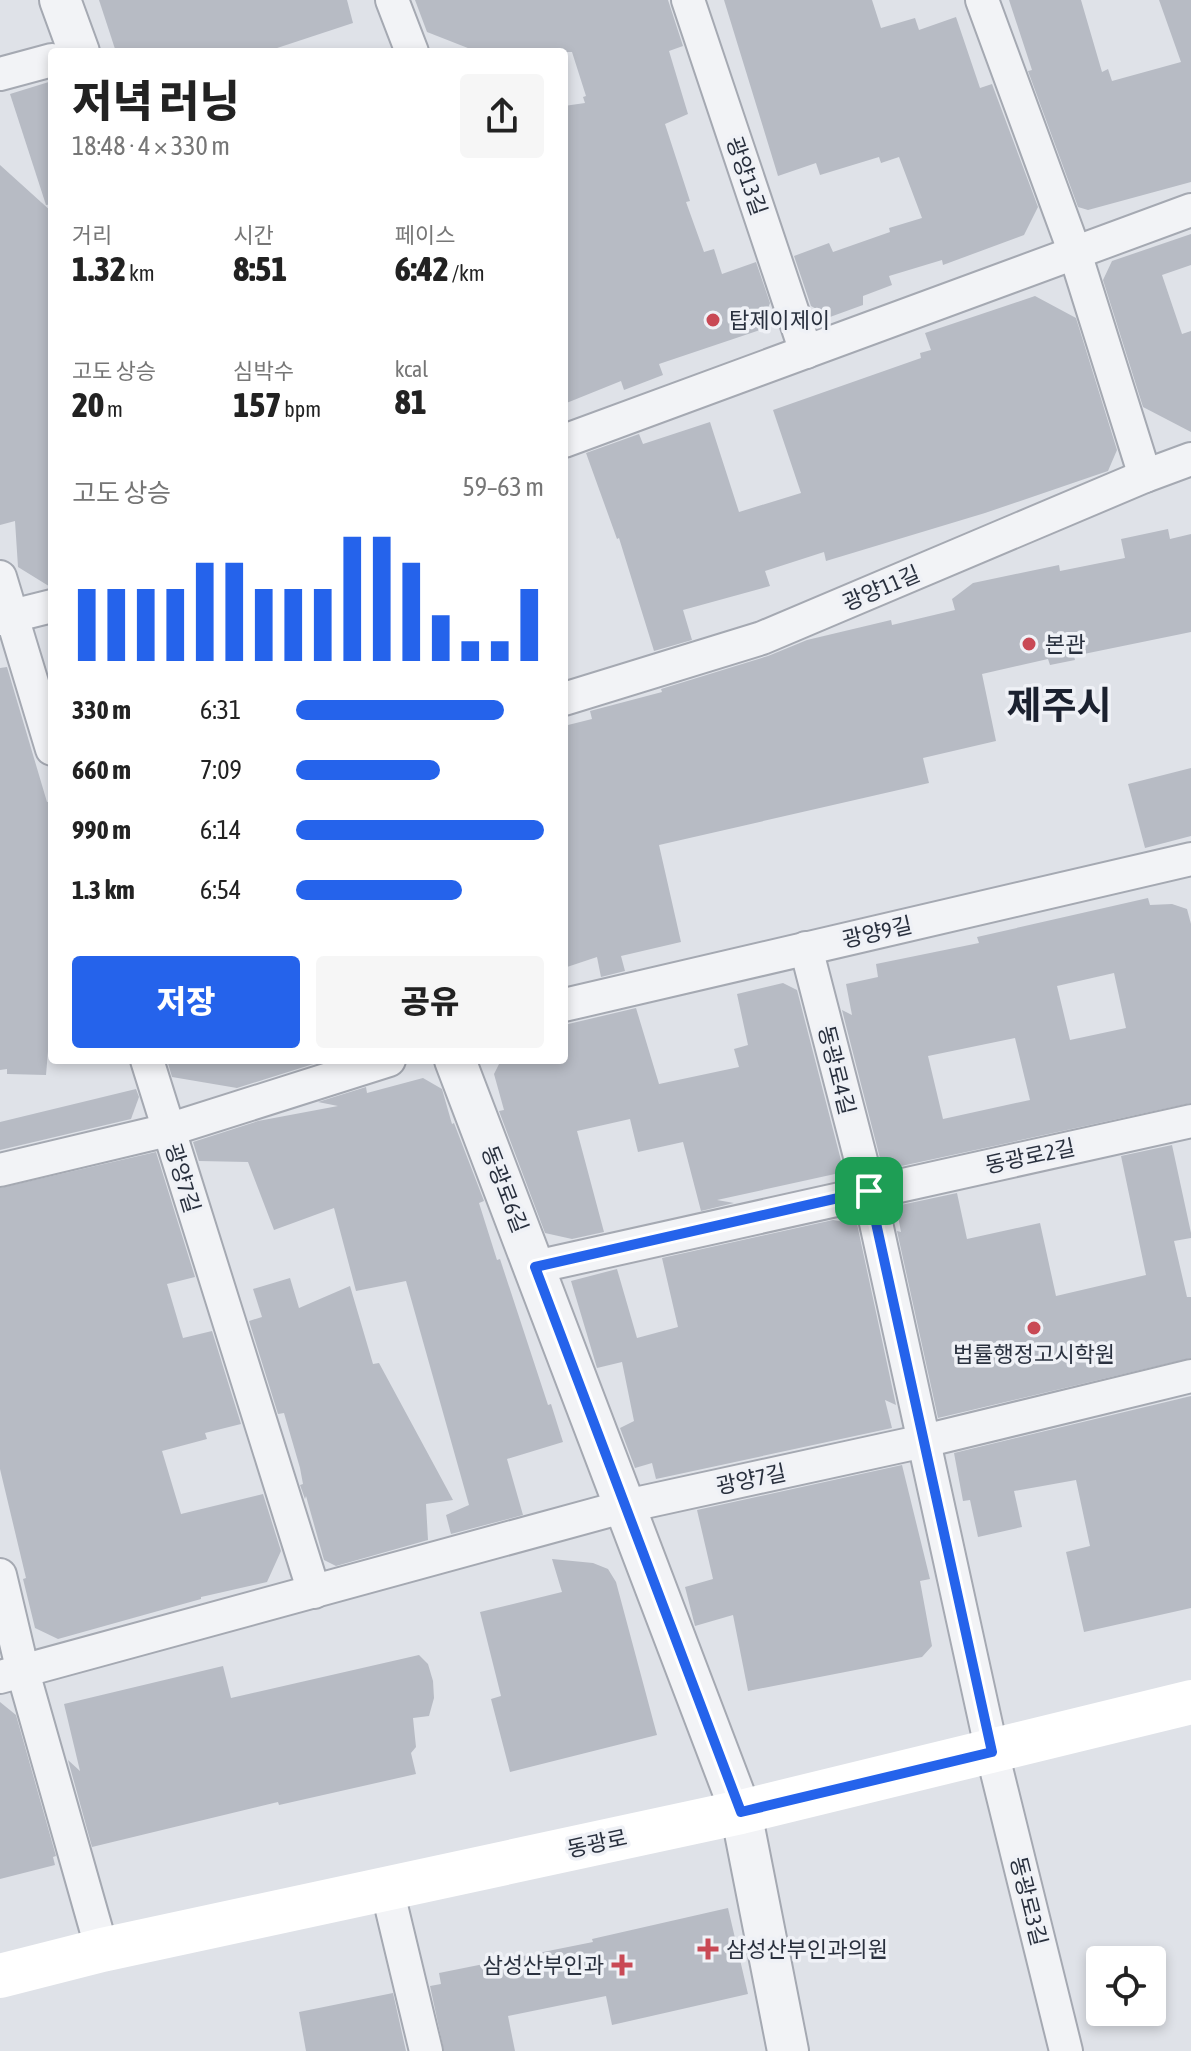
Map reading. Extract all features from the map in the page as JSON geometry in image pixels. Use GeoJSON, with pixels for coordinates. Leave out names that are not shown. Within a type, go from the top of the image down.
{"type":"FeatureCollection","features":[{"type":"Feature","properties":{"kind":"main road","name":"동광로"},"geometry":{"type":"LineString","coordinates":[[0,1976],[102,1950],[741,1812],[1191,1702]]}},
{"type":"Feature","properties":{"kind":"street"},"geometry":{"type":"LineString","coordinates":[[60,0],[78,48]]}},
{"type":"Feature","properties":{"kind":"street"},"geometry":{"type":"LineString","coordinates":[[392,0],[410,48]]}},
{"type":"Feature","properties":{"kind":"street","name":"광양13길"},"geometry":{"type":"LineString","coordinates":[[688,0],[806,352]]}},
{"type":"Feature","properties":{"kind":"street"},"geometry":{"type":"LineString","coordinates":[[982,0],[1075,253],[1145,476]]}},
{"type":"Feature","properties":{"kind":"street"},"geometry":{"type":"LineString","coordinates":[[0,74],[48,61]]}},
{"type":"Feature","properties":{"kind":"street"},"geometry":{"type":"LineString","coordinates":[[568,440],[1191,210]]}},
{"type":"Feature","properties":{"kind":"street","name":"광양11길"},"geometry":{"type":"LineString","coordinates":[[568,698],[762,638],[1191,459]]}},
{"type":"Feature","properties":{"kind":"street"},"geometry":{"type":"LineString","coordinates":[[0,577],[6,618],[48,738]]}},
{"type":"Feature","properties":{"kind":"street"},"geometry":{"type":"LineString","coordinates":[[6,618],[48,607]]}},
{"type":"Feature","properties":{"kind":"street","name":"광양9길"},"geometry":{"type":"LineString","coordinates":[[568,1004],[1191,859]]}},
{"type":"Feature","properties":{"kind":"street","name":"동광로4길"},"geometry":{"type":"LineString","coordinates":[[806,948],[869,1191],[992,1752]]}},
{"type":"Feature","properties":{"kind":"street"},"geometry":{"type":"LineString","coordinates":[[148,1064],[168,1130]]}},
{"type":"Feature","properties":{"kind":"street"},"geometry":{"type":"LineString","coordinates":[[0,1170],[168,1130],[376,1064]]}},
{"type":"Feature","properties":{"kind":"street","name":"동광로6길"},"geometry":{"type":"LineString","coordinates":[[457,1064],[741,1812],[788,2051]]}},
{"type":"Feature","properties":{"kind":"street","name":"동광로2길"},"geometry":{"type":"LineString","coordinates":[[869,1191],[1191,1121]]}},
{"type":"Feature","properties":{"kind":"street","name":"광양7길"},"geometry":{"type":"LineString","coordinates":[[168,1130],[314,1592]]}},
{"type":"Feature","properties":{"kind":"street"},"geometry":{"type":"LineString","coordinates":[[535,1267],[869,1191]]}},
{"type":"Feature","properties":{"kind":"street","name":"광양7길"},"geometry":{"type":"LineString","coordinates":[[12,1675],[626,1506],[924,1441],[1191,1376]]}},
{"type":"Feature","properties":{"kind":"street"},"geometry":{"type":"LineString","coordinates":[[0,1575],[12,1675],[102,1950]]}},
{"type":"Feature","properties":{"kind":"street","name":"동광로3길"},"geometry":{"type":"LineString","coordinates":[[992,1752],[1066,2051]]}},
{"type":"Feature","properties":{"kind":"street"},"geometry":{"type":"LineString","coordinates":[[387,1889],[426,2051]]}},
{"type":"Feature","properties":{"kind":"building"},"geometry":{"type":"Polygon","coordinates":[[[99,0],[347,0],[353,23],[277,48],[115,48],[99,0]]]}},
{"type":"Feature","properties":{"kind":"building"},"geometry":{"type":"Polygon","coordinates":[[[415,0],[668,0],[683,46],[669,51],[688,114],[665,124],[690,201],[686,202],[704,252],[714,249],[722,274],[756,262],[770,303],[760,330],[659,364],[663,375],[624,390],[621,381],[568,402],[568,105],[585,103],[583,97],[586,96],[572,52],[568,52],[568,48],[468,48],[427,32],[415,0]]]}},
{"type":"Feature","properties":{"kind":"building"},"geometry":{"type":"Polygon","coordinates":[[[724,0],[872,0],[881,28],[915,18],[919,30],[956,17],[980,88],[992,84],[1038,207],[1024,235],[943,265],[942,260],[889,276],[892,285],[863,296],[863,305],[830,317],[811,306],[794,256],[829,243],[833,252],[890,232],[889,228],[922,218],[899,157],[881,163],[879,157],[820,175],[816,163],[778,176],[724,0]]]}},
{"type":"Feature","properties":{"kind":"building"},"geometry":{"type":"Polygon","coordinates":[[[1009,0],[1081,0],[1102,72],[1108,69],[1112,81],[1181,62],[1159,0],[1191,0],[1191,182],[1088,210],[1078,207],[1028,71],[1032,70],[1009,0]]]}},
{"type":"Feature","properties":{"kind":"building"},"geometry":{"type":"Polygon","coordinates":[[[48,82],[48,205],[46,205],[10,94],[48,82]]]}},
{"type":"Feature","properties":{"kind":"building"},"geometry":{"type":"Polygon","coordinates":[[[0,165],[48,208],[48,586],[18,567],[15,521],[0,525],[0,165]]]}},
{"type":"Feature","properties":{"kind":"building"},"geometry":{"type":"Polygon","coordinates":[[[1191,234],[1191,265],[1162,275],[1182,334],[1191,331],[1191,432],[1143,407],[1103,280],[1112,261],[1191,234]]]}},
{"type":"Feature","properties":{"kind":"building"},"geometry":{"type":"Polygon","coordinates":[[[1035,296],[1076,318],[1117,450],[1108,471],[985,513],[826,561],[824,552],[765,571],[770,586],[683,610],[692,640],[654,651],[619,538],[586,453],[639,434],[643,444],[710,422],[739,512],[801,493],[773,410],[921,358],[920,353],[931,350],[925,333],[1035,296]]]}},
{"type":"Feature","properties":{"kind":"building"},"geometry":{"type":"Polygon","coordinates":[[[1168,529],[1170,539],[1191,534],[1191,632],[1074,656],[1075,660],[1050,665],[1048,659],[982,674],[996,741],[923,758],[929,783],[659,845],[681,942],[621,956],[625,971],[601,977],[597,957],[568,967],[568,725],[592,719],[590,711],[662,692],[661,689],[768,656],[807,640],[891,620],[892,625],[955,610],[952,599],[973,583],[1059,565],[1060,571],[1125,558],[1121,539],[1168,529]]]}},
{"type":"Feature","properties":{"kind":"building"},"geometry":{"type":"Polygon","coordinates":[[[7,667],[48,802],[46,1075],[7,1074],[7,1069],[0,1070],[0,668],[7,667]]]}},
{"type":"Feature","properties":{"kind":"building"},"geometry":{"type":"Polygon","coordinates":[[[1191,768],[1191,836],[1145,848],[1128,784],[1191,768]]]}},
{"type":"Feature","properties":{"kind":"building"},"geometry":{"type":"Polygon","coordinates":[[[1148,898],[1150,905],[1172,904],[1187,909],[1191,924],[1191,1103],[883,1170],[842,1010],[852,1015],[846,984],[878,977],[876,964],[979,943],[977,937],[1148,898]],[[1114,973],[1057,986],[1070,1040],[1126,1028],[1114,973]],[[1015,1038],[928,1056],[943,1119],[1030,1100],[1015,1038]]]}},
{"type":"Feature","properties":{"kind":"building"},"geometry":{"type":"Polygon","coordinates":[[[783,983],[797,990],[844,1172],[717,1200],[734,1203],[701,1211],[683,1142],[638,1152],[630,1119],[577,1131],[604,1232],[572,1239],[545,1233],[499,1111],[504,1110],[494,1074],[499,1064],[568,1064],[568,1024],[636,1008],[659,1084],[739,1067],[734,1049],[748,1045],[737,994],[783,983]]]}},
{"type":"Feature","properties":{"kind":"building"},"geometry":{"type":"Polygon","coordinates":[[[168,1064],[313,1064],[237,1088],[172,1077],[168,1064]]]}},
{"type":"Feature","properties":{"kind":"building"},"geometry":{"type":"Polygon","coordinates":[[[423,1078],[442,1089],[452,1124],[484,1201],[479,1203],[497,1260],[500,1259],[563,1442],[507,1459],[523,1515],[451,1534],[446,1515],[469,1505],[406,1281],[356,1291],[334,1208],[274,1230],[248,1162],[199,1161],[193,1142],[258,1121],[338,1106],[318,1102],[366,1087],[367,1093],[423,1078]]]}},
{"type":"Feature","properties":{"kind":"building"},"geometry":{"type":"Polygon","coordinates":[[[136,1089],[139,1097],[131,1119],[0,1150],[0,1122],[136,1089]]]}},
{"type":"Feature","properties":{"kind":"building"},"geometry":{"type":"Polygon","coordinates":[[[1172,1145],[1191,1233],[1191,1238],[1174,1241],[1187,1297],[1191,1297],[1191,1358],[938,1418],[897,1231],[901,1232],[896,1206],[957,1193],[967,1239],[1040,1223],[1056,1296],[1146,1275],[1121,1156],[1172,1145]]]}},
{"type":"Feature","properties":{"kind":"building"},"geometry":{"type":"Polygon","coordinates":[[[156,1152],[195,1277],[167,1284],[183,1338],[212,1331],[241,1424],[205,1433],[207,1439],[162,1451],[181,1514],[263,1494],[281,1551],[267,1582],[201,1597],[58,1639],[35,1628],[0,1469],[0,1188],[156,1152]]]}},
{"type":"Feature","properties":{"kind":"building"},"geometry":{"type":"Polygon","coordinates":[[[833,1220],[857,1224],[896,1405],[885,1400],[892,1428],[656,1479],[652,1463],[635,1468],[620,1428],[634,1421],[622,1362],[597,1368],[571,1281],[617,1269],[637,1338],[678,1327],[662,1258],[833,1220]]]}},
{"type":"Feature","properties":{"kind":"building"},"geometry":{"type":"Polygon","coordinates":[[[290,1278],[299,1308],[350,1286],[373,1364],[379,1363],[453,1500],[426,1504],[428,1540],[336,1566],[324,1560],[300,1485],[303,1484],[300,1468],[284,1413],[278,1414],[249,1321],[262,1317],[253,1289],[290,1278]]]}},
{"type":"Feature","properties":{"kind":"building"},"geometry":{"type":"Polygon","coordinates":[[[1191,1396],[1191,1608],[1084,1632],[1066,1552],[1090,1546],[1076,1480],[1014,1491],[1022,1527],[978,1537],[970,1500],[963,1501],[954,1453],[1191,1396]]]}},
{"type":"Feature","properties":{"kind":"building"},"geometry":{"type":"Polygon","coordinates":[[[902,1465],[930,1579],[920,1581],[932,1646],[922,1657],[748,1691],[733,1615],[695,1626],[685,1587],[713,1579],[697,1510],[902,1465]]]}},
{"type":"Feature","properties":{"kind":"building"},"geometry":{"type":"Polygon","coordinates":[[[552,1559],[593,1563],[608,1569],[616,1582],[657,1735],[510,1772],[491,1699],[501,1696],[480,1612],[562,1592],[552,1559]]]}},
{"type":"Feature","properties":{"kind":"building"},"geometry":{"type":"Polygon","coordinates":[[[419,1655],[428,1664],[434,1698],[429,1716],[413,1718],[416,1747],[411,1753],[416,1774],[279,1805],[278,1802],[92,1847],[68,1760],[80,1771],[64,1704],[223,1666],[231,1698],[419,1655]]]}},
{"type":"Feature","properties":{"kind":"building"},"geometry":{"type":"Polygon","coordinates":[[[0,1702],[16,1715],[56,1856],[53,1857],[55,1865],[0,1879],[0,1702]]]}},
{"type":"Feature","properties":{"kind":"building"},"geometry":{"type":"Polygon","coordinates":[[[728,1908],[748,1994],[612,2025],[606,1996],[508,2016],[515,2051],[444,2051],[430,1986],[441,1984],[439,1973],[593,1942],[592,1939],[728,1908]]]}},
{"type":"Feature","properties":{"kind":"building"},"geometry":{"type":"Polygon","coordinates":[[[393,1993],[406,2051],[306,2051],[299,2012],[393,1993]]]}},
{"type":"Feature","properties":{"kind":"place","name":"탑제이제이"},"geometry":{"type":"Point","coordinates":[713,320]}},
{"type":"Feature","properties":{"kind":"place","name":"본관"},"geometry":{"type":"Point","coordinates":[1029,644]}},
{"type":"Feature","properties":{"kind":"place","name":"법률행정고시학원"},"geometry":{"type":"Point","coordinates":[1034,1328]}},
{"type":"Feature","properties":{"kind":"place","name":"삼성산부인과의원"},"geometry":{"type":"Point","coordinates":[708,1949]}},
{"type":"Feature","properties":{"kind":"place","name":"삼성산부인과"},"geometry":{"type":"Point","coordinates":[622,1965]}},
{"type":"Feature","properties":{"kind":"district","name":"제주시"},"geometry":{"type":"Point","coordinates":[1059,706]}},
{"type":"Feature","properties":{"kind":"route"},"geometry":{"type":"LineString","coordinates":[[869,1191],[992,1752],[741,1812],[535,1267],[869,1191]]}}]}
